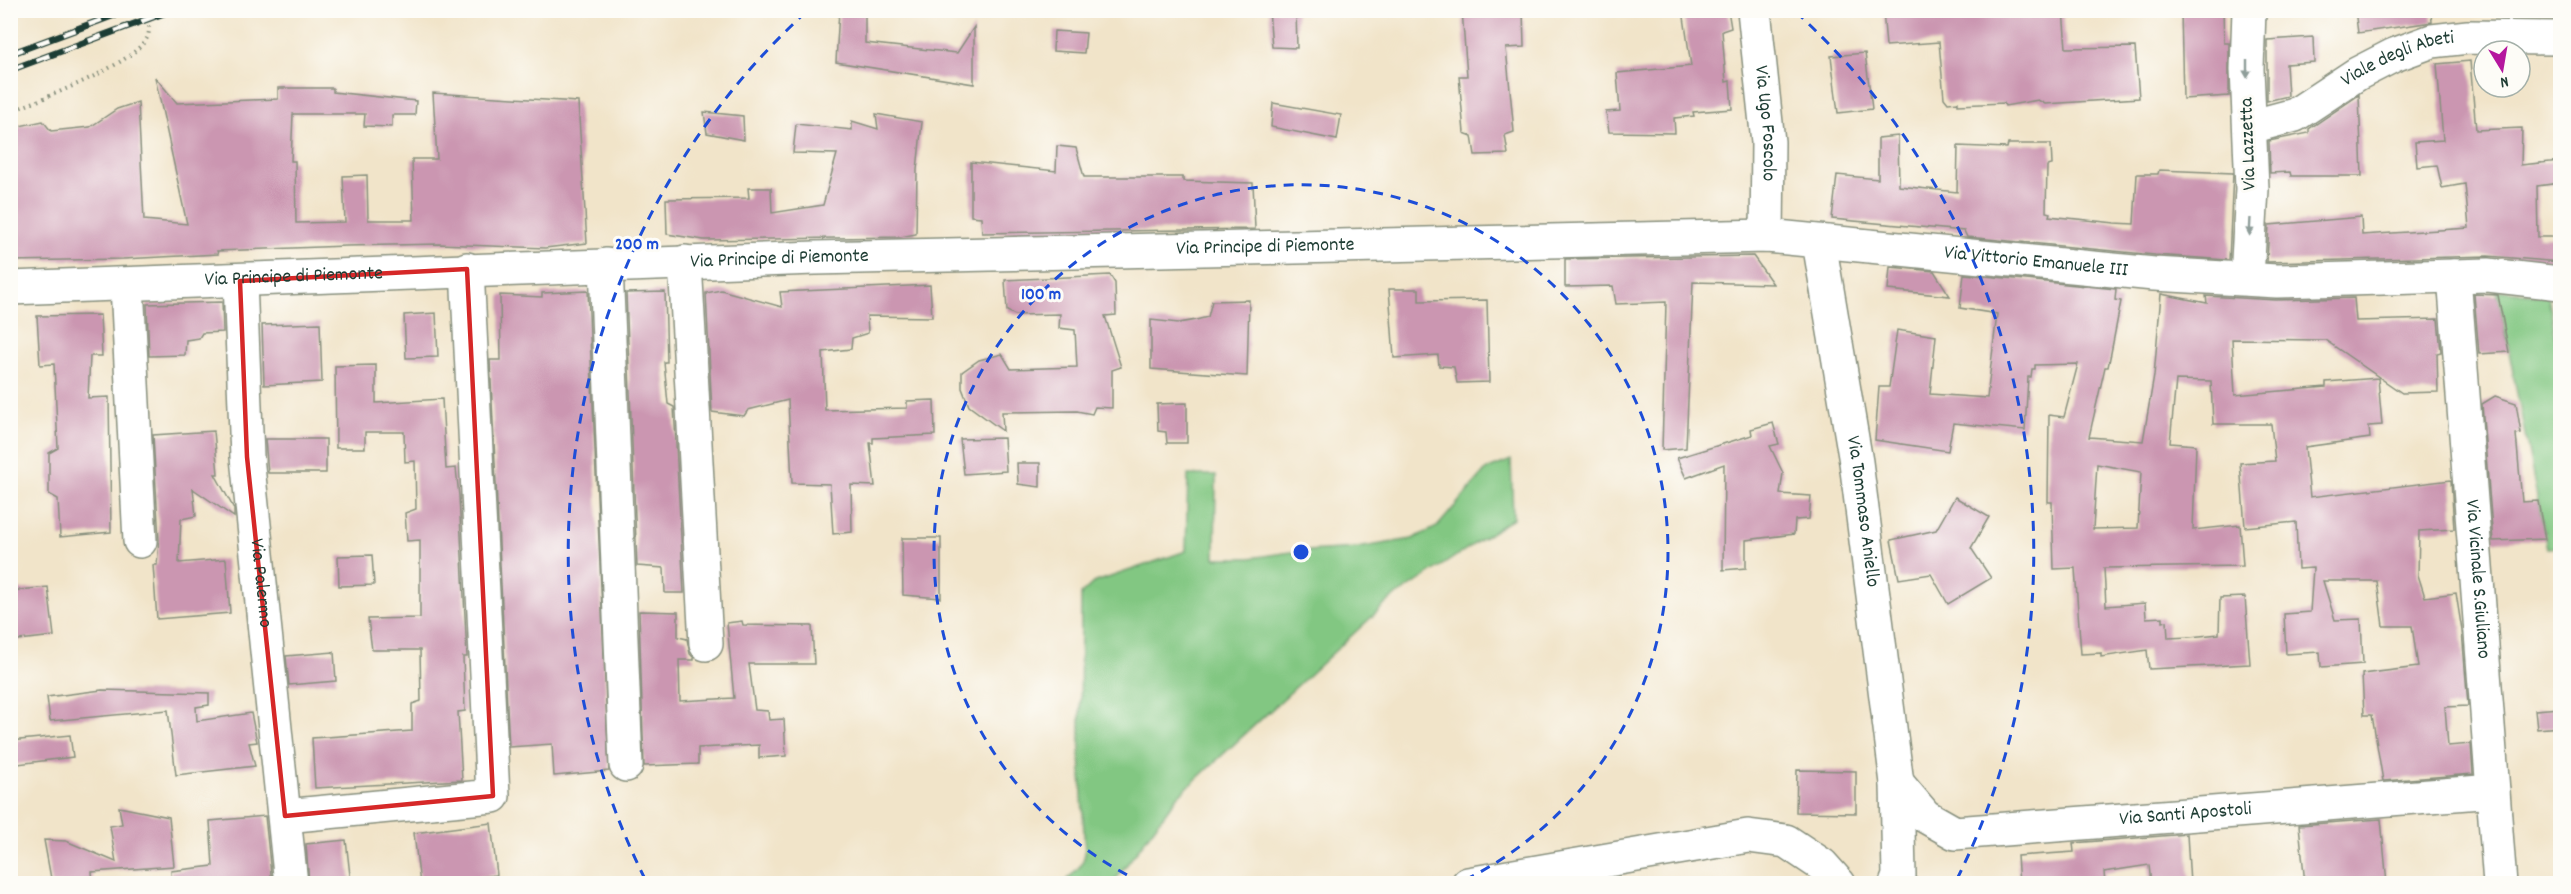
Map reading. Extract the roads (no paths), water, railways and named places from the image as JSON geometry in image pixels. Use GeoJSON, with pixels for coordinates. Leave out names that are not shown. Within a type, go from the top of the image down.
{"type":"FeatureCollection","features":[{"type":"Feature","properties":{"kind":"street","name":"Via Ugo Foscolo"},"geometry":{"type":"LineString","coordinates":[[1754,10],[1768,142],[1767,236]]}},
{"type":"Feature","properties":{"kind":"street","name":"Via Lazzetta"},"geometry":{"type":"LineString","coordinates":[[2247,278],[2252,189],[2247,69],[2249,10]]}},
{"type":"Feature","properties":{"kind":"street","name":"Viale degli Abeti"},"geometry":{"type":"LineString","coordinates":[[2250,127],[2295,115],[2357,74],[2394,55],[2432,41],[2468,37],[2560,38]]}},
{"type":"Feature","properties":{"kind":"street","name":"Via Vittorio Emanuele III"},"geometry":{"type":"LineString","coordinates":[[1512,242],[1767,236],[2154,274],[2277,281],[2488,275],[2560,283]]}},
{"type":"Feature","properties":{"kind":"street","name":"Via Principe di Piemonte"},"geometry":{"type":"LineString","coordinates":[[10,288],[240,281],[466,269],[685,262],[1512,242]]}},
{"type":"Feature","properties":{"kind":"street","name":"Via Tommaso Aniello"},"geometry":{"type":"LineString","coordinates":[[1819,242],[1856,462],[1897,783],[1899,876],[1896,884]]}},
{"type":"Feature","properties":{"kind":"street"},"geometry":{"type":"LineString","coordinates":[[685,262],[706,644]]}},
{"type":"Feature","properties":{"kind":"street"},"geometry":{"type":"LineString","coordinates":[[606,265],[626,765]]}},
{"type":"Feature","properties":{"kind":"street"},"geometry":{"type":"LineString","coordinates":[[285,816],[493,796],[466,269]]}},
{"type":"Feature","properties":{"kind":"street","name":"Via Vicinale S.Giuliano"},"geometry":{"type":"LineString","coordinates":[[2454,276],[2500,884]]}},
{"type":"Feature","properties":{"kind":"street","name":"Via Palermo"},"geometry":{"type":"LineString","coordinates":[[240,281],[247,457],[291,884]]}},
{"type":"Feature","properties":{"kind":"street"},"geometry":{"type":"LineString","coordinates":[[127,285],[140,541]]}},
{"type":"Feature","properties":{"kind":"street","name":"Via Santi Apostoli"},"geometry":{"type":"LineString","coordinates":[[1897,783],[1924,816],[1955,833],[2493,791]]}},
{"type":"Feature","properties":{"kind":"street"},"geometry":{"type":"LineString","coordinates":[[1468,884],[1748,836],[1786,841],[1822,865],[1839,884]]}},
{"type":"Feature","properties":{"kind":"railway"},"geometry":{"type":"LineString","coordinates":[[10,54],[128,10]]}},
{"type":"Feature","properties":{"kind":"railway"},"geometry":{"type":"LineString","coordinates":[[10,70],[172,10]]}}]}
